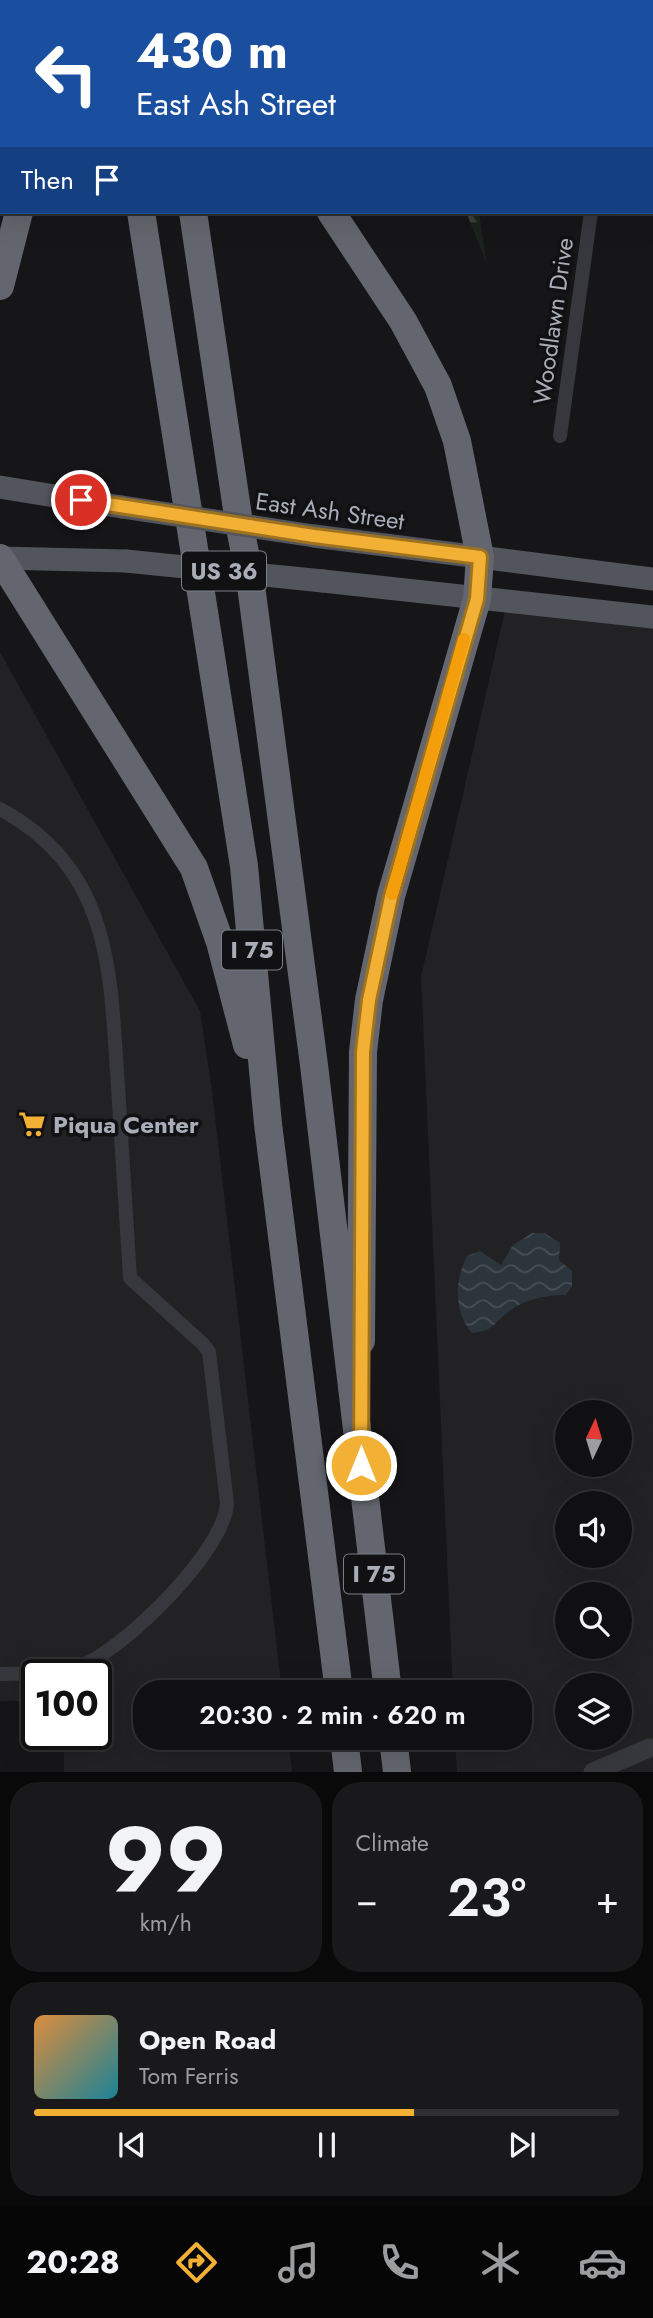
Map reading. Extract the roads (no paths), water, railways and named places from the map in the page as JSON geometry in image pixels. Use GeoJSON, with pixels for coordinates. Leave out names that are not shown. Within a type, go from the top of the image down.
{"type":"FeatureCollection","features":[{"type":"Feature","properties":{"kind":"highway"},"geometry":{"type":"LineString","coordinates":[[0,286],[18,214]]}},
{"type":"Feature","properties":{"kind":"highway","name":"I 75"},"geometry":{"type":"LineString","coordinates":[[141,214],[244,866],[268,1125],[337,1680]]}},
{"type":"Feature","properties":{"kind":"highway","name":"I 75"},"geometry":{"type":"LineString","coordinates":[[194,214],[239,523],[250,578],[314,1065],[386,1680]]}},
{"type":"Feature","properties":{"kind":"highway"},"geometry":{"type":"LineString","coordinates":[[332,214],[403,321],[438,386],[457,441],[480,557],[477,599],[391,897],[369,1000],[363,1052],[361,1465]]}},
{"type":"Feature","properties":{"kind":"highway"},"geometry":{"type":"LineString","coordinates":[[0,558],[194,868],[220,942],[268,1125]]}},
{"type":"Feature","properties":{"kind":"highway"},"geometry":{"type":"LineString","coordinates":[[394,1750],[397,1772]]}},
{"type":"Feature","properties":{"kind":"main road","name":"East Ash Street"},"geometry":{"type":"LineString","coordinates":[[0,487],[314,536],[653,579]]}},
{"type":"Feature","properties":{"kind":"main road","name":"US 36"},"geometry":{"type":"LineString","coordinates":[[0,558],[126,561],[653,617]]}},
{"type":"Feature","properties":{"kind":"street","name":"Woodlawn Drive"},"geometry":{"type":"LineString","coordinates":[[560,436],[591,214]]}},
{"type":"Feature","properties":{"kind":"street"},"geometry":{"type":"LineString","coordinates":[[0,809],[29,828],[55,852],[85,894],[97,921],[107,954],[112,987],[130,1278],[204,1344],[209,1352],[227,1503],[223,1526],[198,1567],[114,1646],[73,1669],[0,1674]]}},
{"type":"Feature","properties":{"kind":"street"},"geometry":{"type":"LineString","coordinates":[[593,1772],[651,1747]]}},
{"type":"Feature","properties":{"kind":"street"},"geometry":{"type":"LineString","coordinates":[[635,1772],[651,1747]]}},
{"type":"Feature","properties":{"kind":"water"},"geometry":{"type":"Polygon","coordinates":[[[532,1233],[544,1233],[560,1243],[559,1260],[572,1271],[572,1286],[566,1295],[528,1301],[508,1312],[489,1329],[472,1333],[462,1316],[458,1296],[460,1276],[467,1256],[480,1251],[501,1265],[513,1245],[532,1233]]]}},
{"type":"Feature","properties":{"kind":"place","name":"Piqua Center"},"geometry":{"type":"Point","coordinates":[32,1124]}}]}
